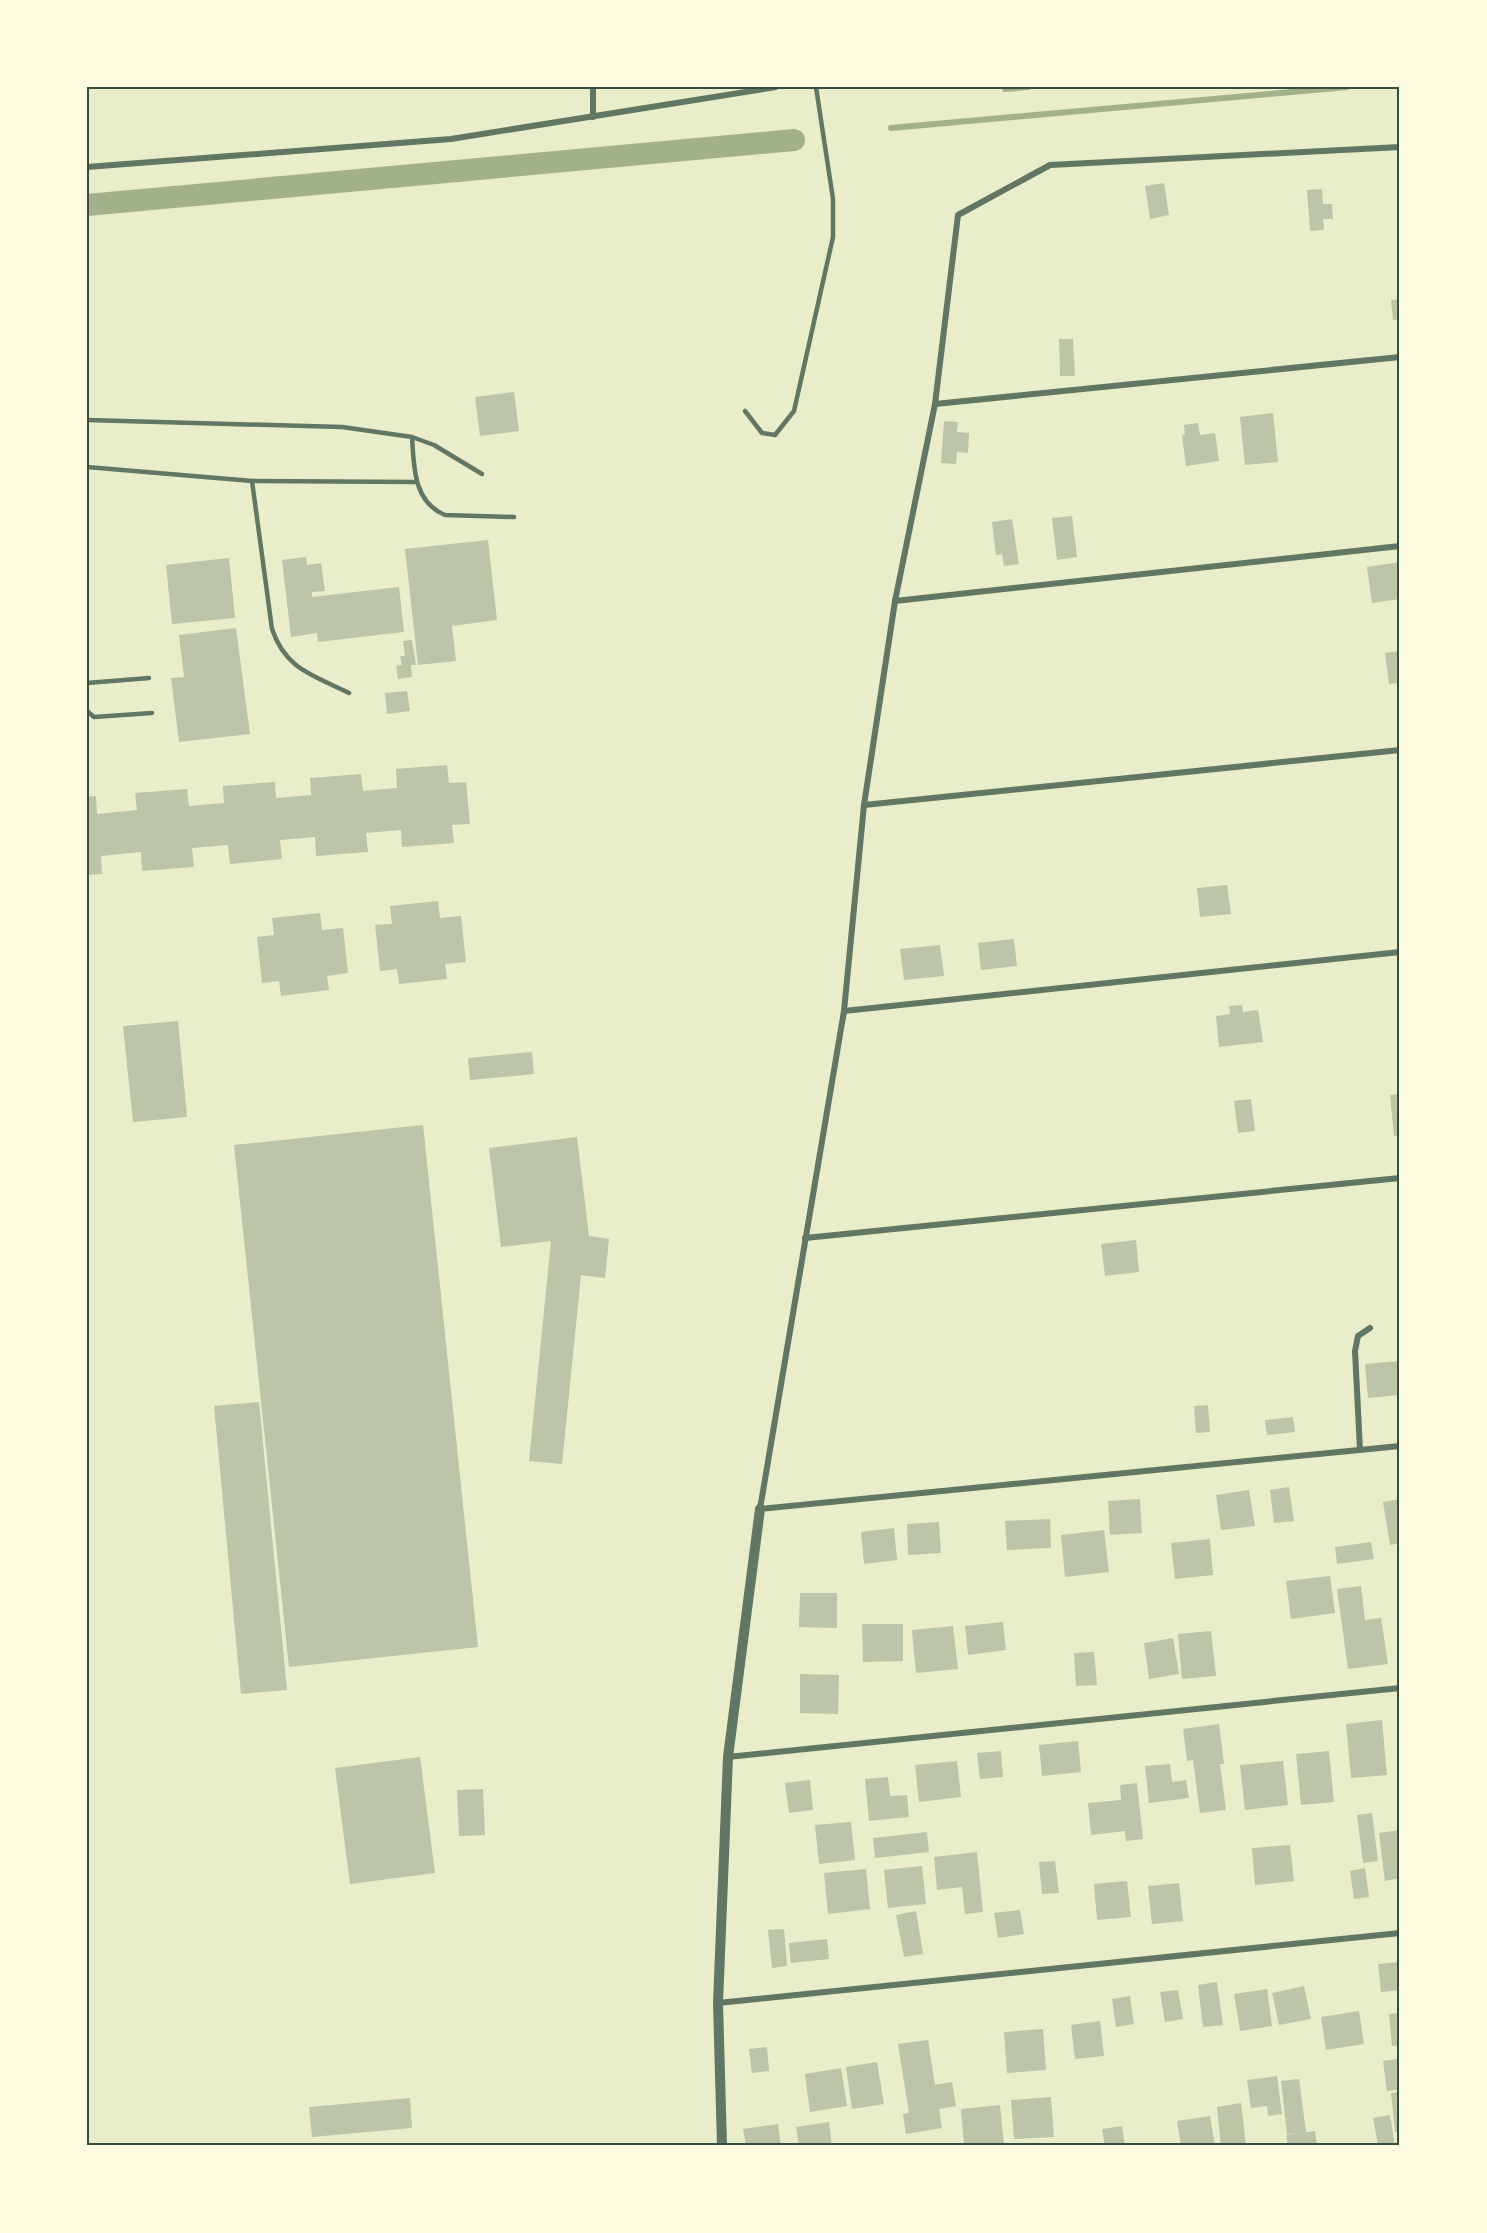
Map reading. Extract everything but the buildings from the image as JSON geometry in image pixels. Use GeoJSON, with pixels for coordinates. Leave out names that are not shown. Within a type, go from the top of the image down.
{"type":"FeatureCollection","features":[{"type":"Feature","properties":{"kind":"street"},"geometry":{"type":"LineString","coordinates":[[593,87],[593,117]]}},
{"type":"Feature","properties":{"kind":"street"},"geometry":{"type":"LineString","coordinates":[[87,167],[451,139],[776,87]]}},
{"type":"Feature","properties":{"kind":"street"},"geometry":{"type":"LineString","coordinates":[[722,2146],[718,2003],[728,1757],[760,1509],[844,1011],[864,805],[895,601],[935,404],[958,215],[1050,165],[1400,147]]}},
{"type":"Feature","properties":{"kind":"street"},"geometry":{"type":"LineString","coordinates":[[935,404],[1400,357]]}},
{"type":"Feature","properties":{"kind":"street"},"geometry":{"type":"LineString","coordinates":[[895,601],[1400,546]]}},
{"type":"Feature","properties":{"kind":"street"},"geometry":{"type":"LineString","coordinates":[[864,805],[1400,750]]}},
{"type":"Feature","properties":{"kind":"street"},"geometry":{"type":"LineString","coordinates":[[844,1011],[1400,952]]}},
{"type":"Feature","properties":{"kind":"street"},"geometry":{"type":"LineString","coordinates":[[806,1238],[1400,1178]]}},
{"type":"Feature","properties":{"kind":"street"},"geometry":{"type":"LineString","coordinates":[[1360,1450],[1355,1351],[1358,1336],[1370,1328]]}},
{"type":"Feature","properties":{"kind":"street"},"geometry":{"type":"LineString","coordinates":[[760,1509],[1400,1446]]}},
{"type":"Feature","properties":{"kind":"street"},"geometry":{"type":"LineString","coordinates":[[728,1757],[1400,1688]]}},
{"type":"Feature","properties":{"kind":"street"},"geometry":{"type":"LineString","coordinates":[[718,2003],[1400,1933]]}},
{"type":"Feature","properties":{"kind":"lane"},"geometry":{"type":"LineString","coordinates":[[745,411],[762,433],[775,435],[794,411],[831,248],[833,200],[816,87]]}},
{"type":"Feature","properties":{"kind":"lane"},"geometry":{"type":"LineString","coordinates":[[87,420],[342,427],[412,437],[434,445],[482,474]]}},
{"type":"Feature","properties":{"kind":"lane"},"geometry":{"type":"LineString","coordinates":[[412,437],[415,482],[436,512],[445,515],[514,517]]}},
{"type":"Feature","properties":{"kind":"lane"},"geometry":{"type":"LineString","coordinates":[[87,467],[252,481],[415,482]]}},
{"type":"Feature","properties":{"kind":"lane"},"geometry":{"type":"LineString","coordinates":[[252,481],[272,629],[279,650],[297,667],[349,693]]}},
{"type":"Feature","properties":{"kind":"lane"},"geometry":{"type":"LineString","coordinates":[[87,683],[149,678]]}},
{"type":"Feature","properties":{"kind":"lane"},"geometry":{"type":"LineString","coordinates":[[87,711],[94,717],[152,713]]}},
{"type":"Feature","properties":{"kind":"waterway"},"geometry":{"type":"LineString","coordinates":[[1005,89],[1028,87]]}},
{"type":"Feature","properties":{"kind":"waterway"},"geometry":{"type":"LineString","coordinates":[[891,128],[1347,87]]}},
{"type":"Feature","properties":{"kind":"waterway"},"geometry":{"type":"LineString","coordinates":[[87,205],[794,140]]}}]}
